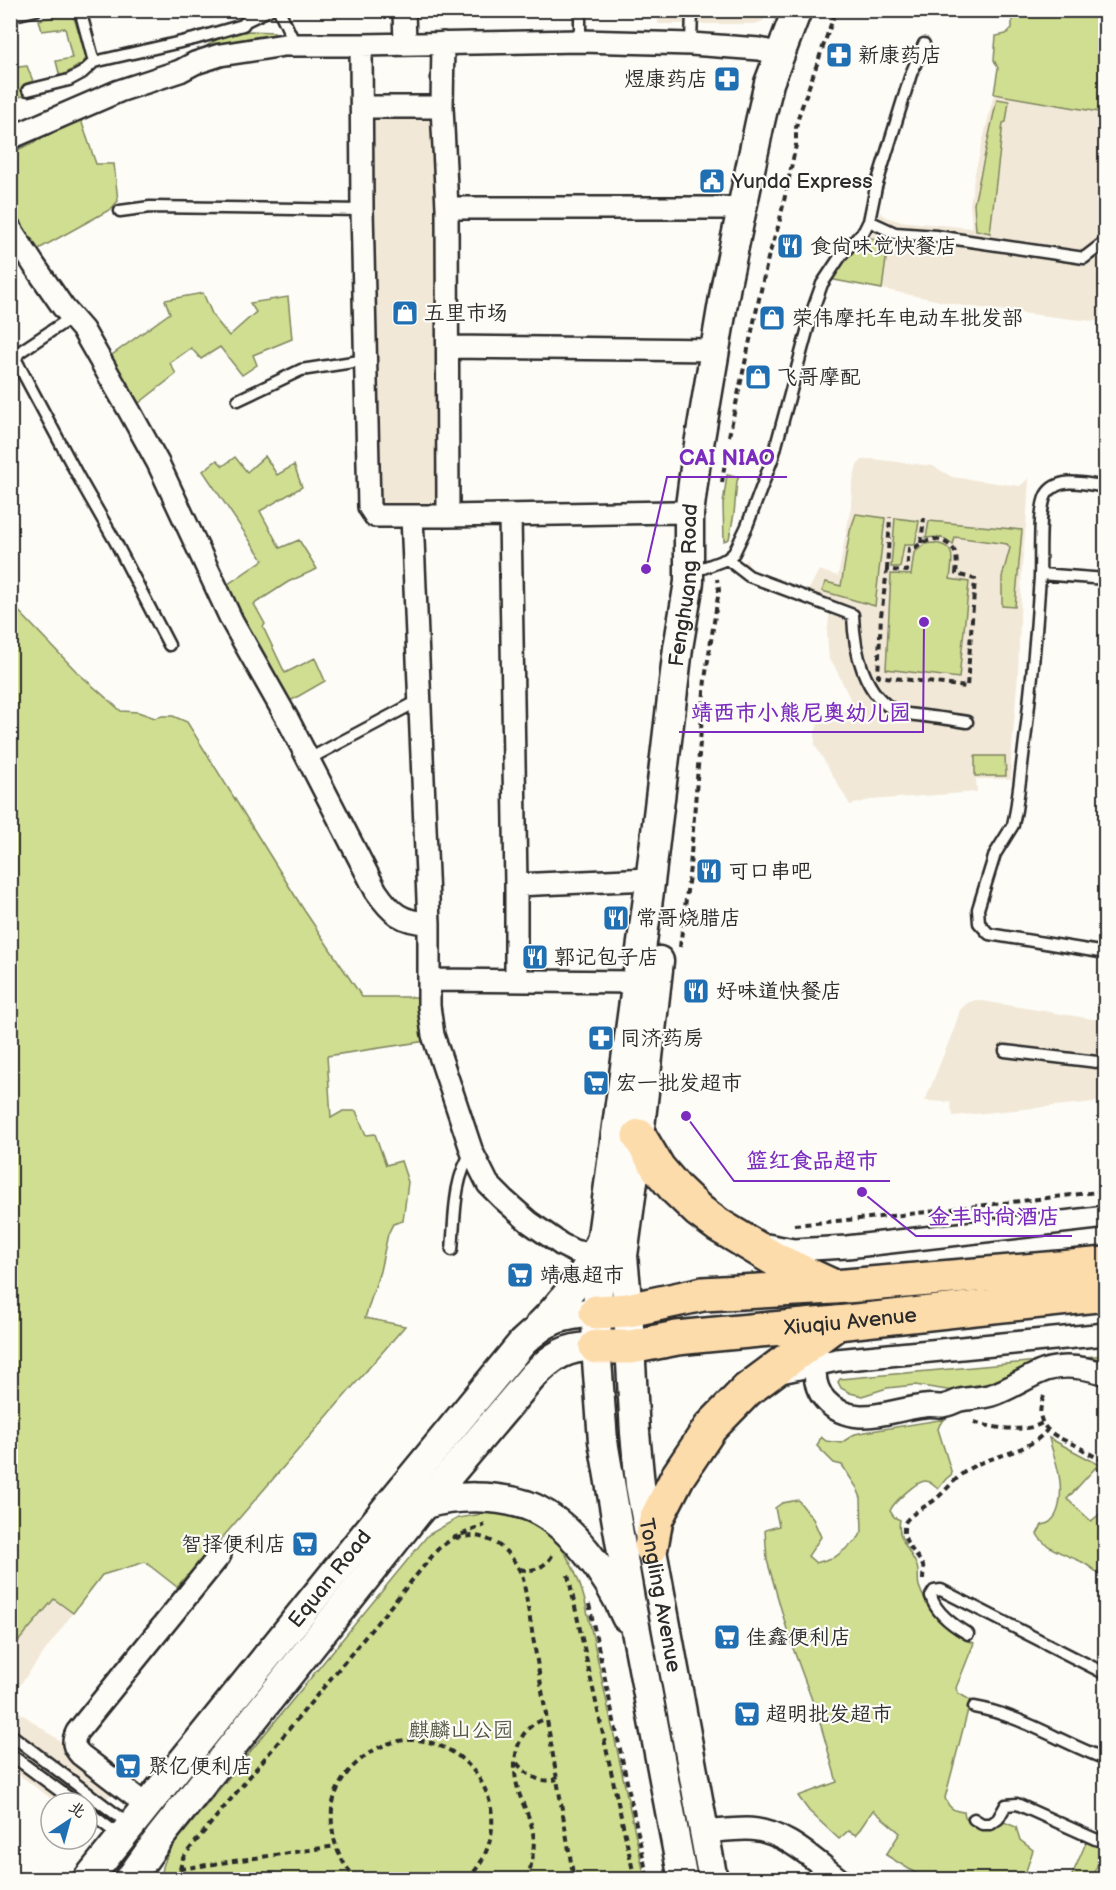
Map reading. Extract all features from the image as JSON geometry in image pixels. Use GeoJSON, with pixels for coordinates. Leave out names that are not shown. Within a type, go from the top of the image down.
{"type":"FeatureCollection","features":[{"type":"Feature","properties":{"kind":"main road","name":"Fenghuang Road"},"geometry":{"type":"LineString","coordinates":[[596,1312],[598,1247],[650,879],[688,582],[689,514],[726,285],[742,208],[770,83],[797,10]]}},
{"type":"Feature","properties":{"kind":"main road","name":"Fenghuang Road"},"geometry":{"type":"LineString","coordinates":[[628,1310],[622,1256],[639,1136],[700,606],[714,564],[705,522],[711,470],[741,290],[776,126],[795,56],[813,10]]}},
{"type":"Feature","properties":{"kind":"main road"},"geometry":{"type":"LineString","coordinates":[[639,1136],[658,1168],[699,1211],[776,1260],[834,1287]]}},
{"type":"Feature","properties":{"kind":"main road"},"geometry":{"type":"LineString","coordinates":[[534,1332],[557,1306],[598,1247]]}},
{"type":"Feature","properties":{"kind":"main road","name":"Xiuqiu Avenue"},"geometry":{"type":"LineString","coordinates":[[596,1312],[628,1310],[703,1294],[834,1287],[1106,1264]]}},
{"type":"Feature","properties":{"kind":"main road","name":"Xiuqiu Avenue"},"geometry":{"type":"LineString","coordinates":[[596,1347],[631,1347],[687,1337],[1106,1294]]}},
{"type":"Feature","properties":{"kind":"main road","name":"Tongling Avenue"},"geometry":{"type":"LineString","coordinates":[[628,1310],[634,1433],[640,1485],[713,1880]]}},
{"type":"Feature","properties":{"kind":"main road","name":"Tongling Avenue"},"geometry":{"type":"LineString","coordinates":[[596,1312],[596,1347],[603,1441],[683,1880]]}},
{"type":"Feature","properties":{"kind":"main road","name":"Equan Road"},"geometry":{"type":"LineString","coordinates":[[87,1880],[522,1343],[550,1320],[596,1312]]}},
{"type":"Feature","properties":{"kind":"main road"},"geometry":{"type":"LineString","coordinates":[[651,1547],[656,1519],[692,1452],[710,1428],[747,1390],[837,1323]]}},
{"type":"Feature","properties":{"kind":"main road","name":"Equan Road"},"geometry":{"type":"LineString","coordinates":[[129,1880],[167,1827],[425,1504],[545,1363],[573,1348],[596,1347]]}},
{"type":"Feature","properties":{"kind":"main road"},"geometry":{"type":"LineString","coordinates":[[425,1504],[437,1500],[489,1498],[527,1505],[557,1523],[598,1567],[622,1608],[641,1652]]}},
{"type":"Feature","properties":{"kind":"street"},"geometry":{"type":"LineString","coordinates":[[404,10],[405,44]]}},
{"type":"Feature","properties":{"kind":"street"},"geometry":{"type":"LineString","coordinates":[[10,138],[119,91],[180,71],[203,60],[220,55],[290,44],[580,41],[691,44],[759,49],[780,54]]}},
{"type":"Feature","properties":{"kind":"street"},"geometry":{"type":"LineString","coordinates":[[443,43],[442,107],[447,208],[448,516]]}},
{"type":"Feature","properties":{"kind":"street"},"geometry":{"type":"LineString","coordinates":[[361,45],[362,210],[369,507],[375,516],[510,516],[674,512],[689,514]]}},
{"type":"Feature","properties":{"kind":"street"},"geometry":{"type":"LineString","coordinates":[[362,107],[442,107]]}},
{"type":"Feature","properties":{"kind":"street"},"geometry":{"type":"LineString","coordinates":[[447,208],[742,208]]}},
{"type":"Feature","properties":{"kind":"street"},"geometry":{"type":"LineString","coordinates":[[10,228],[63,307],[83,330],[152,453],[227,610],[309,759],[384,903],[401,918],[429,923]]}},
{"type":"Feature","properties":{"kind":"street"},"geometry":{"type":"LineString","coordinates":[[448,347],[715,350]]}},
{"type":"Feature","properties":{"kind":"street"},"geometry":{"type":"LineString","coordinates":[[412,516],[429,923],[429,1006],[433,1035],[472,1152],[488,1184],[529,1221],[562,1245],[574,1251],[598,1247]]}},
{"type":"Feature","properties":{"kind":"street"},"geometry":{"type":"LineString","coordinates":[[510,516],[516,981]]}},
{"type":"Feature","properties":{"kind":"street"},"geometry":{"type":"LineString","coordinates":[[516,885],[650,879]]}},
{"type":"Feature","properties":{"kind":"street"},"geometry":{"type":"LineString","coordinates":[[429,980],[636,982]]}},
{"type":"Feature","properties":{"kind":"street"},"geometry":{"type":"LineString","coordinates":[[742,1238],[794,1250],[847,1247],[1106,1217]]}},
{"type":"Feature","properties":{"kind":"street"},"geometry":{"type":"LineString","coordinates":[[768,1374],[816,1364],[1106,1334]]}},
{"type":"Feature","properties":{"kind":"street"},"geometry":{"type":"LineString","coordinates":[[816,1364],[814,1376],[816,1386],[823,1398],[831,1406],[860,1416],[923,1406],[945,1406],[960,1400],[992,1395],[1056,1368],[1084,1369],[1106,1374]]}},
{"type":"Feature","properties":{"kind":"street"},"geometry":{"type":"LineString","coordinates":[[132,1822],[75,1749],[73,1740],[77,1732],[220,1555]]}},
{"type":"Feature","properties":{"kind":"street"},"geometry":{"type":"LineString","coordinates":[[704,1832],[748,1829],[775,1836],[798,1848],[840,1880]]}},
{"type":"Feature","properties":{"kind":"lane"},"geometry":{"type":"LineString","coordinates":[[10,16],[36,10]]}},
{"type":"Feature","properties":{"kind":"lane"},"geometry":{"type":"LineString","coordinates":[[80,10],[94,62]]}},
{"type":"Feature","properties":{"kind":"lane"},"geometry":{"type":"LineString","coordinates":[[28,90],[69,80],[82,73],[94,62],[243,25],[246,21],[271,10],[290,44]]}},
{"type":"Feature","properties":{"kind":"lane"},"geometry":{"type":"LineString","coordinates":[[279,10],[290,44]]}},
{"type":"Feature","properties":{"kind":"lane"},"geometry":{"type":"LineString","coordinates":[[580,10],[580,41]]}},
{"type":"Feature","properties":{"kind":"lane"},"geometry":{"type":"LineString","coordinates":[[691,44],[692,10]]}},
{"type":"Feature","properties":{"kind":"lane"},"geometry":{"type":"LineString","coordinates":[[714,564],[734,553],[741,542],[782,428],[813,309],[822,284],[842,254],[864,231],[869,221],[876,188],[911,74],[924,44]]}},
{"type":"Feature","properties":{"kind":"lane"},"geometry":{"type":"LineString","coordinates":[[120,211],[150,207],[362,210]]}},
{"type":"Feature","properties":{"kind":"lane"},"geometry":{"type":"LineString","coordinates":[[869,221],[895,233],[936,236],[1084,258],[1106,242]]}},
{"type":"Feature","properties":{"kind":"lane"},"geometry":{"type":"LineString","coordinates":[[72,317],[21,351],[16,360],[79,478],[116,541],[169,645]]}},
{"type":"Feature","properties":{"kind":"lane"},"geometry":{"type":"LineString","coordinates":[[238,400],[301,370],[366,360]]}},
{"type":"Feature","properties":{"kind":"lane"},"geometry":{"type":"LineString","coordinates":[[1106,487],[1061,483],[1046,496],[1042,508],[1034,656],[1016,810],[1013,825],[995,854],[978,909],[979,923],[989,934],[1106,953]]}},
{"type":"Feature","properties":{"kind":"lane"},"geometry":{"type":"LineString","coordinates":[[714,564],[853,615],[853,631],[863,671],[874,691],[885,703],[899,712],[967,722]]}},
{"type":"Feature","properties":{"kind":"lane"},"geometry":{"type":"LineString","coordinates":[[1040,574],[1106,579]]}},
{"type":"Feature","properties":{"kind":"lane"},"geometry":{"type":"LineString","coordinates":[[309,759],[421,700]]}},
{"type":"Feature","properties":{"kind":"lane"},"geometry":{"type":"LineString","coordinates":[[1005,1051],[1106,1063]]}},
{"type":"Feature","properties":{"kind":"lane"},"geometry":{"type":"LineString","coordinates":[[452,1250],[457,1192],[465,1161],[472,1152]]}},
{"type":"Feature","properties":{"kind":"lane"},"geometry":{"type":"LineString","coordinates":[[968,1634],[933,1603],[931,1596],[934,1591],[941,1590],[1106,1674]]}},
{"type":"Feature","properties":{"kind":"lane"},"geometry":{"type":"LineString","coordinates":[[975,1707],[1014,1719],[1106,1759]]}},
{"type":"Feature","properties":{"kind":"lane"},"geometry":{"type":"LineString","coordinates":[[10,1734],[132,1822]]}},
{"type":"Feature","properties":{"kind":"lane"},"geometry":{"type":"LineString","coordinates":[[10,1754],[60,1791]]}},
{"type":"Feature","properties":{"kind":"lane"},"geometry":{"type":"LineString","coordinates":[[974,1819],[982,1824],[992,1824],[998,1819],[1006,1805],[1017,1804],[1095,1839],[1106,1839]]}},
{"type":"Feature","properties":{"kind":"lane"},"geometry":{"type":"LineString","coordinates":[[99,1814],[132,1822]]}},
{"type":"Feature","properties":{"kind":"path"},"geometry":{"type":"LineString","coordinates":[[728,440],[768,258],[779,224],[796,145],[799,115],[836,10]]}},
{"type":"Feature","properties":{"kind":"path"},"geometry":{"type":"LineString","coordinates":[[721,492],[727,451]]}},
{"type":"Feature","properties":{"kind":"path"},"geometry":{"type":"LineString","coordinates":[[887,570],[907,571],[909,549],[934,539],[948,543],[954,549],[957,557],[956,574],[975,579],[967,687],[878,676],[890,517]]}},
{"type":"Feature","properties":{"kind":"path"},"geometry":{"type":"LineString","coordinates":[[921,543],[924,518]]}},
{"type":"Feature","properties":{"kind":"path"},"geometry":{"type":"LineString","coordinates":[[680,949],[690,867],[705,679],[720,590],[714,564]]}},
{"type":"Feature","properties":{"kind":"path"},"geometry":{"type":"LineString","coordinates":[[788,1226],[1106,1191]]}},
{"type":"Feature","properties":{"kind":"path"},"geometry":{"type":"LineString","coordinates":[[1056,1368],[1042,1401],[1040,1416],[1042,1423],[1059,1440],[1106,1461]]}},
{"type":"Feature","properties":{"kind":"path"},"geometry":{"type":"LineString","coordinates":[[945,1406],[962,1418],[981,1425],[1023,1428],[1038,1426],[1042,1423]]}},
{"type":"Feature","properties":{"kind":"path"},"geometry":{"type":"LineString","coordinates":[[931,1596],[922,1577],[924,1569],[904,1534],[906,1521],[937,1498],[963,1473],[1011,1451],[1022,1449],[1043,1436],[1047,1430]]}},
{"type":"Feature","properties":{"kind":"path"},"geometry":{"type":"LineString","coordinates":[[177,1880],[183,1858],[438,1549],[453,1538],[494,1522]]}},
{"type":"Feature","properties":{"kind":"path"},"geometry":{"type":"LineString","coordinates":[[453,1538],[474,1536],[486,1539],[513,1558],[523,1578],[574,1880]]}},
{"type":"Feature","properties":{"kind":"path"},"geometry":{"type":"LineString","coordinates":[[519,1569],[532,1570],[544,1565],[556,1550],[559,1555]]}},
{"type":"Feature","properties":{"kind":"path"},"geometry":{"type":"LineString","coordinates":[[566,1569],[635,1880]]}},
{"type":"Feature","properties":{"kind":"path"},"geometry":{"type":"LineString","coordinates":[[587,1598],[648,1880]]}},
{"type":"Feature","properties":{"kind":"path"},"geometry":{"type":"LineString","coordinates":[[529,1880],[534,1853],[533,1830],[517,1788],[516,1751],[525,1732],[546,1718]]}},
{"type":"Feature","properties":{"kind":"path"},"geometry":{"type":"LineString","coordinates":[[358,1880],[344,1863],[336,1846],[332,1821],[336,1793],[351,1768],[368,1754],[387,1744],[402,1741],[430,1743],[444,1748],[468,1764],[477,1774],[489,1800],[492,1814],[489,1843],[481,1862],[467,1880]]}},
{"type":"Feature","properties":{"kind":"path"},"geometry":{"type":"LineString","coordinates":[[516,1762],[524,1772],[540,1780],[549,1782],[558,1779]]}},
{"type":"Feature","properties":{"kind":"path"},"geometry":{"type":"LineString","coordinates":[[180,1869],[336,1846]]}},
{"type":"Feature","properties":{"kind":"shaded area"},"geometry":{"type":"Polygon","coordinates":[[[658,11],[771,11],[763,21],[755,24],[658,24],[658,11]]]}},
{"type":"Feature","properties":{"kind":"shaded area"},"geometry":{"type":"Polygon","coordinates":[[[994,94],[1105,113],[1105,322],[964,306],[882,289],[888,245],[870,238],[878,224],[880,212],[886,217],[899,221],[972,228],[970,204],[975,173],[994,94]]]}},
{"type":"Feature","properties":{"kind":"shaded area","name":"五里市场"},"geometry":{"type":"Polygon","coordinates":[[[430,118],[436,124],[442,502],[439,505],[380,507],[377,506],[371,119],[430,118]]]}},
{"type":"Feature","properties":{"kind":"shaded area"},"geometry":{"type":"Polygon","coordinates":[[[872,459],[933,466],[952,477],[1020,486],[1029,478],[1011,779],[976,779],[977,792],[870,800],[850,805],[815,745],[815,733],[819,720],[852,708],[852,703],[834,665],[829,660],[827,633],[830,611],[753,582],[739,579],[746,559],[751,570],[808,591],[819,570],[838,576],[857,465],[862,460],[872,459]]]}},
{"type":"Feature","properties":{"kind":"shaded area"},"geometry":{"type":"Polygon","coordinates":[[[976,1000],[1105,1021],[1105,1101],[953,1116],[950,1102],[925,1101],[960,1010],[967,1003],[976,1000]]]}},
{"type":"Feature","properties":{"kind":"shaded area"},"geometry":{"type":"Polygon","coordinates":[[[54,1599],[73,1613],[11,1697],[11,1650],[54,1599]]]}},
{"type":"Feature","properties":{"kind":"shaded area"},"geometry":{"type":"Polygon","coordinates":[[[11,1706],[60,1741],[69,1756],[112,1792],[99,1810],[99,1791],[41,1791],[11,1769],[11,1706]]]}},
{"type":"Feature","properties":{"kind":"green space"},"geometry":{"type":"Polygon","coordinates":[[[1012,11],[1105,11],[1105,113],[994,94],[998,68],[994,60],[996,36],[1006,34],[1012,28],[1012,11]]]}},
{"type":"Feature","properties":{"kind":"green space"},"geometry":{"type":"Polygon","coordinates":[[[67,14],[73,16],[88,55],[83,63],[60,77],[56,61],[72,58],[65,28],[42,31],[39,20],[67,14]]]}},
{"type":"Feature","properties":{"kind":"green space"},"geometry":{"type":"Polygon","coordinates":[[[250,31],[274,32],[276,38],[197,52],[226,34],[250,31]]]}},
{"type":"Feature","properties":{"kind":"green space"},"geometry":{"type":"Polygon","coordinates":[[[27,66],[33,81],[24,84],[20,89],[23,94],[30,95],[11,98],[11,68],[27,66]]]}},
{"type":"Feature","properties":{"kind":"green space"},"geometry":{"type":"Polygon","coordinates":[[[997,99],[1009,101],[1006,122],[1003,123],[990,233],[976,230],[974,204],[997,99]]]}},
{"type":"Feature","properties":{"kind":"green space"},"geometry":{"type":"Polygon","coordinates":[[[81,120],[96,164],[114,164],[118,201],[111,209],[35,251],[11,213],[11,153],[81,120]]]}},
{"type":"Feature","properties":{"kind":"green space"},"geometry":{"type":"Polygon","coordinates":[[[870,238],[882,240],[888,244],[882,289],[829,279],[851,249],[870,238]]]}},
{"type":"Feature","properties":{"kind":"green space"},"geometry":{"type":"Polygon","coordinates":[[[203,293],[213,316],[229,336],[256,312],[250,303],[288,297],[292,339],[253,355],[257,365],[242,375],[220,347],[201,359],[191,348],[170,363],[176,374],[134,407],[105,360],[170,313],[165,300],[203,293]]]}},
{"type":"Feature","properties":{"kind":"green space"},"geometry":{"type":"Polygon","coordinates":[[[265,456],[277,475],[294,465],[302,487],[260,511],[280,548],[299,540],[317,569],[288,582],[254,604],[265,624],[263,627],[285,673],[315,658],[325,681],[285,704],[221,589],[263,560],[203,471],[217,460],[223,466],[235,457],[247,472],[265,456]]]}},
{"type":"Feature","properties":{"kind":"green space"},"geometry":{"type":"Polygon","coordinates":[[[727,475],[739,477],[729,539],[724,541],[723,504],[727,475]]]}},
{"type":"Feature","properties":{"kind":"green space"},"geometry":{"type":"Polygon","coordinates":[[[856,514],[885,518],[875,606],[822,591],[826,582],[841,586],[850,531],[856,514]]]}},
{"type":"Feature","properties":{"kind":"green space"},"geometry":{"type":"Polygon","coordinates":[[[895,518],[919,521],[915,545],[904,545],[900,567],[891,567],[895,518]]]}},
{"type":"Feature","properties":{"kind":"green space"},"geometry":{"type":"Polygon","coordinates":[[[929,521],[1022,530],[1015,607],[1002,606],[1002,577],[1010,548],[1007,544],[955,537],[953,545],[941,538],[926,538],[929,521]]]}},
{"type":"Feature","properties":{"kind":"green space"},"geometry":{"type":"Polygon","coordinates":[[[925,544],[941,544],[950,550],[952,560],[950,579],[969,582],[959,678],[886,669],[891,574],[911,575],[914,553],[925,544]]]}},
{"type":"Feature","properties":{"kind":"green space"},"geometry":{"type":"Polygon","coordinates":[[[10,602],[77,672],[121,711],[138,712],[155,718],[173,716],[187,722],[302,907],[362,997],[419,997],[426,1041],[327,1056],[331,1118],[343,1111],[356,1111],[366,1135],[375,1134],[386,1165],[401,1161],[408,1182],[403,1221],[393,1224],[388,1234],[380,1271],[365,1318],[405,1326],[191,1574],[186,1576],[177,1587],[145,1562],[102,1575],[73,1613],[54,1599],[11,1650],[10,602]]]}},
{"type":"Feature","properties":{"kind":"green space"},"geometry":{"type":"Polygon","coordinates":[[[975,756],[1005,756],[1006,776],[975,776],[975,756]]]}},
{"type":"Feature","properties":{"kind":"green space"},"geometry":{"type":"Polygon","coordinates":[[[1105,1355],[1105,1368],[960,1392],[915,1385],[887,1388],[862,1396],[841,1388],[838,1382],[840,1379],[1105,1355]]]}},
{"type":"Feature","properties":{"kind":"green space"},"geometry":{"type":"Polygon","coordinates":[[[945,1419],[938,1429],[952,1474],[938,1489],[926,1481],[917,1484],[900,1498],[890,1511],[900,1520],[901,1537],[917,1567],[919,1586],[927,1603],[949,1628],[974,1643],[956,1688],[958,1693],[972,1701],[945,1798],[950,1807],[964,1812],[969,1823],[978,1829],[993,1828],[1004,1822],[1016,1827],[1020,1840],[1033,1850],[1026,1871],[1042,1879],[925,1879],[886,1855],[900,1833],[873,1810],[856,1835],[848,1831],[839,1839],[809,1811],[798,1796],[837,1782],[819,1719],[790,1640],[767,1560],[765,1530],[779,1526],[775,1508],[782,1503],[798,1500],[813,1519],[821,1537],[808,1556],[816,1563],[835,1557],[852,1544],[862,1531],[861,1498],[842,1465],[834,1463],[817,1446],[821,1437],[826,1441],[841,1443],[855,1434],[945,1419]]]}},
{"type":"Feature","properties":{"kind":"green space"},"geometry":{"type":"Polygon","coordinates":[[[1049,1438],[1096,1463],[1105,1465],[1105,1476],[1096,1467],[1067,1499],[1091,1521],[1105,1510],[1105,1579],[1085,1564],[1051,1548],[1037,1534],[1042,1525],[1054,1518],[1060,1497],[1058,1470],[1049,1438]]]}},
{"type":"Feature","properties":{"kind":"green space","name":"麒麟山公园"},"geometry":{"type":"Polygon","coordinates":[[[489,1513],[526,1521],[541,1529],[553,1539],[572,1565],[585,1601],[645,1879],[161,1880],[164,1863],[175,1844],[428,1535],[458,1518],[489,1513]]]}},
{"type":"Feature","properties":{"kind":"green space"},"geometry":{"type":"Polygon","coordinates":[[[1088,1838],[1105,1849],[1091,1879],[1070,1880],[1088,1838]]]}},
{"type":"Feature","properties":{"kind":"place","name":"新康药店"},"geometry":{"type":"Point","coordinates":[839,55]}},
{"type":"Feature","properties":{"kind":"place","name":"煜康药店"},"geometry":{"type":"Point","coordinates":[727,79]}},
{"type":"Feature","properties":{"kind":"place","name":"Yunda Express"},"geometry":{"type":"Point","coordinates":[712,181]}},
{"type":"Feature","properties":{"kind":"place","name":"食尚味觉快餐店"},"geometry":{"type":"Point","coordinates":[790,246]}},
{"type":"Feature","properties":{"kind":"place","name":"五里市场"},"geometry":{"type":"Point","coordinates":[405,313]}},
{"type":"Feature","properties":{"kind":"place","name":"荣伟摩托车电动车批发部"},"geometry":{"type":"Point","coordinates":[772,318]}},
{"type":"Feature","properties":{"kind":"place","name":"飞哥摩配"},"geometry":{"type":"Point","coordinates":[758,377]}},
{"type":"Feature","properties":{"kind":"place","name":"CAI NIAO"},"geometry":{"type":"Point","coordinates":[646,569]}},
{"type":"Feature","properties":{"kind":"place","name":"靖西市小熊尼奥幼儿园"},"geometry":{"type":"Point","coordinates":[924,622]}},
{"type":"Feature","properties":{"kind":"place","name":"可口串吧"},"geometry":{"type":"Point","coordinates":[709,871]}},
{"type":"Feature","properties":{"kind":"place","name":"常哥烧腊店"},"geometry":{"type":"Point","coordinates":[616,918]}},
{"type":"Feature","properties":{"kind":"place","name":"郭记包子店"},"geometry":{"type":"Point","coordinates":[535,957]}},
{"type":"Feature","properties":{"kind":"place","name":"好味道快餐店"},"geometry":{"type":"Point","coordinates":[696,991]}},
{"type":"Feature","properties":{"kind":"place","name":"同济药房"},"geometry":{"type":"Point","coordinates":[601,1038]}},
{"type":"Feature","properties":{"kind":"place","name":"宏一批发超市"},"geometry":{"type":"Point","coordinates":[596,1083]}},
{"type":"Feature","properties":{"kind":"place","name":"篮红食品超市"},"geometry":{"type":"Point","coordinates":[686,1116]}},
{"type":"Feature","properties":{"kind":"place","name":"金丰时尚酒店"},"geometry":{"type":"Point","coordinates":[862,1192]}},
{"type":"Feature","properties":{"kind":"place","name":"靖惠超市"},"geometry":{"type":"Point","coordinates":[520,1275]}},
{"type":"Feature","properties":{"kind":"place","name":"智择便利店"},"geometry":{"type":"Point","coordinates":[305,1544]}},
{"type":"Feature","properties":{"kind":"place","name":"佳鑫便利店"},"geometry":{"type":"Point","coordinates":[727,1637]}},
{"type":"Feature","properties":{"kind":"place","name":"超明批发超市"},"geometry":{"type":"Point","coordinates":[747,1714]}},
{"type":"Feature","properties":{"kind":"place","name":"聚亿便利店"},"geometry":{"type":"Point","coordinates":[128,1766]}}]}
